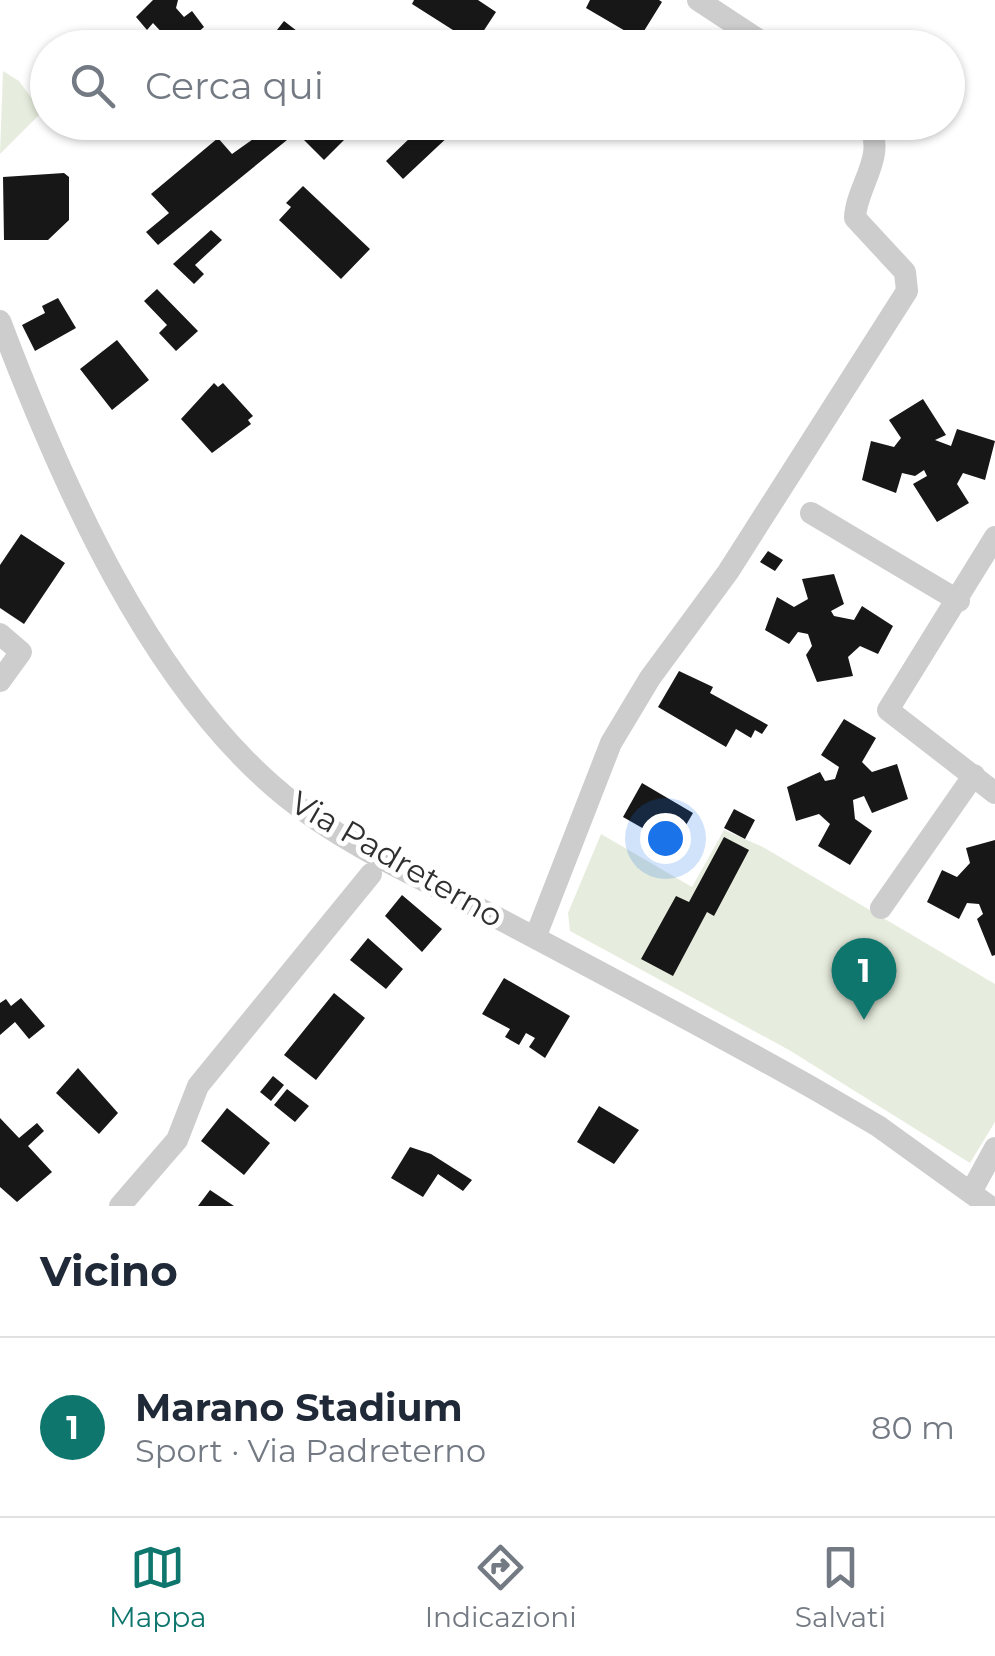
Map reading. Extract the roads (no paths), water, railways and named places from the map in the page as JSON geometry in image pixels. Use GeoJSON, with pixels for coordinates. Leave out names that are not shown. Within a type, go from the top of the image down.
{"type":"FeatureCollection","features":[{"type":"Feature","properties":{"kind":"street"},"geometry":{"type":"LineString","coordinates":[[698,0],[744,30]]}},
{"type":"Feature","properties":{"kind":"street"},"geometry":{"type":"LineString","coordinates":[[535,938],[611,743],[650,678],[728,572],[907,291],[905,272],[854,218],[855,198],[876,154],[874,140]]}},
{"type":"Feature","properties":{"kind":"street","name":"Via Padreterno"},"geometry":{"type":"LineString","coordinates":[[0,321],[59,463],[132,610],[236,748],[288,799],[342,835],[818,1090],[980,1199]]}},
{"type":"Feature","properties":{"kind":"street"},"geometry":{"type":"LineString","coordinates":[[811,513],[959,601]]}},
{"type":"Feature","properties":{"kind":"street"},"geometry":{"type":"LineString","coordinates":[[995,537],[959,601],[888,710],[995,793]]}},
{"type":"Feature","properties":{"kind":"street"},"geometry":{"type":"LineString","coordinates":[[0,634],[21,652],[0,680]]}},
{"type":"Feature","properties":{"kind":"street"},"geometry":{"type":"LineString","coordinates":[[881,908],[974,775]]}},
{"type":"Feature","properties":{"kind":"street"},"geometry":{"type":"LineString","coordinates":[[120,1206],[177,1140],[198,1086],[371,874]]}},
{"type":"Feature","properties":{"kind":"street"},"geometry":{"type":"LineString","coordinates":[[980,1199],[995,1148]]}},
{"type":"Feature","properties":{"kind":"place","name":"Marano Stadium"},"geometry":{"type":"Point","coordinates":[864,1020]}}]}
